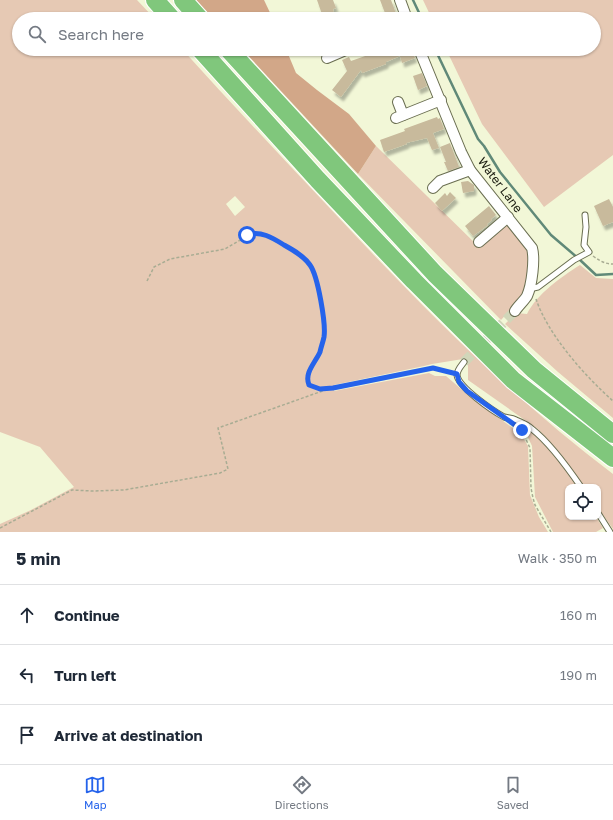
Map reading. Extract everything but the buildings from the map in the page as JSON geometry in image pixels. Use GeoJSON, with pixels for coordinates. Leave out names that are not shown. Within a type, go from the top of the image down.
{"type":"FeatureCollection","features":[{"type":"Feature","properties":{"kind":"highway"},"geometry":{"type":"LineString","coordinates":[[155,0],[166,12]]}},
{"type":"Feature","properties":{"kind":"highway"},"geometry":{"type":"LineString","coordinates":[[183,0],[194,12]]}},
{"type":"Feature","properties":{"kind":"highway"},"geometry":{"type":"LineString","coordinates":[[206,56],[318,180],[513,380],[613,458]]}},
{"type":"Feature","properties":{"kind":"highway"},"geometry":{"type":"LineString","coordinates":[[234,56],[435,274],[534,370],[613,434]]}},
{"type":"Feature","properties":{"kind":"street"},"geometry":{"type":"LineString","coordinates":[[400,0],[404,12]]}},
{"type":"Feature","properties":{"kind":"street"},"geometry":{"type":"LineString","coordinates":[[328,58],[332,56]]}},
{"type":"Feature","properties":{"kind":"street","name":"Water Lane"},"geometry":{"type":"LineString","coordinates":[[422,56],[461,152],[470,170],[532,248],[534,254],[531,289],[514,311]]}},
{"type":"Feature","properties":{"kind":"street"},"geometry":{"type":"LineString","coordinates":[[398,102],[399,116],[441,100]]}},
{"type":"Feature","properties":{"kind":"street"},"geometry":{"type":"LineString","coordinates":[[433,188],[440,181],[470,170]]}},
{"type":"Feature","properties":{"kind":"street"},"geometry":{"type":"LineString","coordinates":[[479,242],[508,218]]}},
{"type":"Feature","properties":{"kind":"lane"},"geometry":{"type":"LineString","coordinates":[[531,289],[538,287],[574,260],[588,252],[584,245],[586,227],[585,215]]}},
{"type":"Feature","properties":{"kind":"lane"},"geometry":{"type":"LineString","coordinates":[[464,362],[459,368],[457,374],[459,382],[467,391],[504,417],[516,420],[532,428],[547,443],[573,474],[579,484]]}},
{"type":"Feature","properties":{"kind":"lane"},"geometry":{"type":"LineString","coordinates":[[601,518],[610,532]]}},
{"type":"Feature","properties":{"kind":"path"},"geometry":{"type":"LineString","coordinates":[[147,281],[154,267],[170,259],[225,249],[252,233],[266,235],[304,258],[311,266],[315,274],[324,323],[324,338],[320,352],[308,375],[307,380],[309,385],[320,389],[333,388],[433,368],[457,374]]}},
{"type":"Feature","properties":{"kind":"path"},"geometry":{"type":"LineString","coordinates":[[588,252],[602,262],[613,264]]}},
{"type":"Feature","properties":{"kind":"path"},"geometry":{"type":"LineString","coordinates":[[531,289],[540,311],[552,332],[579,365],[613,401]]}},
{"type":"Feature","properties":{"kind":"path"},"geometry":{"type":"LineString","coordinates":[[0,528],[72,490],[124,490],[220,473],[228,469],[218,428],[333,388]]}},
{"type":"Feature","properties":{"kind":"path"},"geometry":{"type":"LineString","coordinates":[[522,430],[530,448],[531,488],[533,498],[535,505],[551,532]]}},
{"type":"Feature","properties":{"kind":"shaded area"},"geometry":{"type":"Polygon","coordinates":[[[0,0],[137,0],[148,12],[12,12],[12,56],[188,56],[393,275],[463,345],[536,412],[613,474],[613,529],[601,512],[601,484],[581,484],[562,456],[539,430],[468,380],[468,365],[463,359],[432,364],[334,385],[334,391],[429,373],[435,376],[446,376],[474,400],[521,434],[528,446],[530,495],[539,517],[548,532],[0,532],[0,524],[31,510],[74,487],[40,447],[0,432],[0,0]],[[235,196],[226,204],[235,216],[245,207],[235,196]]]}},
{"type":"Feature","properties":{"kind":"shaded area"},"geometry":{"type":"Polygon","coordinates":[[[196,0],[264,0],[270,12],[207,12],[196,0]]]}},
{"type":"Feature","properties":{"kind":"shaded area"},"geometry":{"type":"Polygon","coordinates":[[[423,0],[613,0],[613,155],[544,207],[482,124],[449,56],[601,56],[601,12],[429,12],[423,0]]]}},
{"type":"Feature","properties":{"kind":"shaded area"},"geometry":{"type":"Polygon","coordinates":[[[248,56],[289,56],[296,73],[349,114],[376,146],[358,174],[248,56]]]}},
{"type":"Feature","properties":{"kind":"shaded area"},"geometry":{"type":"Polygon","coordinates":[[[376,146],[479,247],[498,230],[508,225],[531,252],[525,294],[501,320],[358,174],[376,146]]]}},
{"type":"Feature","properties":{"kind":"shaded area"},"geometry":{"type":"Polygon","coordinates":[[[580,265],[596,278],[613,279],[613,418],[558,372],[505,324],[516,313],[527,314],[543,293],[580,265]]]}},
{"type":"Feature","properties":{"kind":"shaded area"},"geometry":{"type":"Polygon","coordinates":[[[515,422],[536,435],[549,448],[576,484],[565,484],[565,520],[598,520],[603,528],[596,532],[553,532],[535,497],[532,446],[525,431],[515,422]]]}},
{"type":"Feature","properties":{"kind":"waterway"},"geometry":{"type":"LineString","coordinates":[[413,0],[419,12]]}},
{"type":"Feature","properties":{"kind":"waterway"},"geometry":{"type":"LineString","coordinates":[[438,56],[478,139],[500,172],[551,235],[596,275],[613,274]]}},
{"type":"Feature","properties":{"kind":"tunnel"},"geometry":{"type":"LineString","coordinates":[[464,362],[515,311]]}},
{"type":"Feature","properties":{"kind":"route"},"geometry":{"type":"LineString","coordinates":[[247,235],[252,233],[266,235],[283,244],[304,258],[311,266],[315,274],[324,323],[324,338],[320,352],[308,375],[307,380],[309,385],[320,389],[333,388],[420,370],[438,368],[457,374],[459,382],[467,391],[522,430]]}}]}
